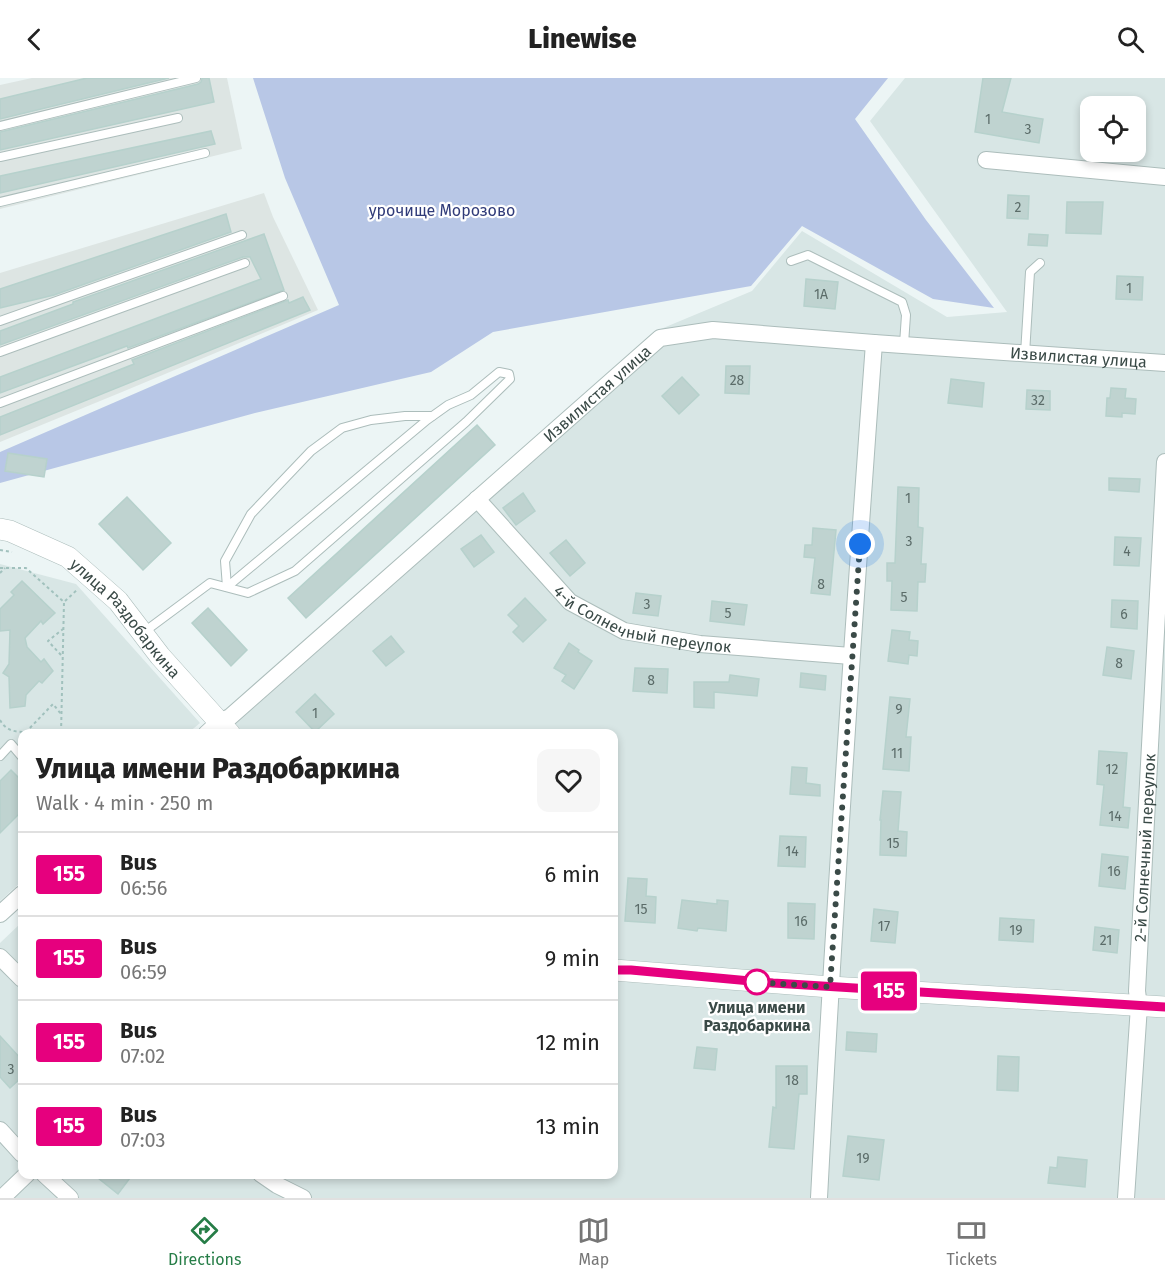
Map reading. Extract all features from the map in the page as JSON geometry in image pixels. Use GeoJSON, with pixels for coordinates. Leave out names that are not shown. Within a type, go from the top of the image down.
{"type":"FeatureCollection","features":[{"type":"Feature","properties":{"kind":"street"},"geometry":{"type":"LineString","coordinates":[[986,160],[1165,177]]}},
{"type":"Feature","properties":{"kind":"street","name":"Извилистая улица"},"geometry":{"type":"LineString","coordinates":[[219,729],[660,338],[712,330],[1165,363]]}},
{"type":"Feature","properties":{"kind":"street"},"geometry":{"type":"LineString","coordinates":[[819,1198],[851,656],[874,343]]}},
{"type":"Feature","properties":{"kind":"street","name":"2-й Солнечный переулок"},"geometry":{"type":"LineString","coordinates":[[1126,1198],[1139,1006],[1137,991],[1165,462]]}},
{"type":"Feature","properties":{"kind":"street","name":"4-й Солнечный переулок"},"geometry":{"type":"LineString","coordinates":[[477,499],[570,602],[624,631],[700,644],[851,656]]}},
{"type":"Feature","properties":{"kind":"street","name":"улица Раздобаркина"},"geometry":{"type":"LineString","coordinates":[[0,529],[10,531],[68,557],[118,601],[217,729]]}},
{"type":"Feature","properties":{"kind":"street"},"geometry":{"type":"LineString","coordinates":[[0,914],[18,898]]}},
{"type":"Feature","properties":{"kind":"street"},"geometry":{"type":"LineString","coordinates":[[0,957],[18,975]]}},
{"type":"Feature","properties":{"kind":"street"},"geometry":{"type":"LineString","coordinates":[[618,970],[754,982],[1165,1007]]}},
{"type":"Feature","properties":{"kind":"street"},"geometry":{"type":"LineString","coordinates":[[0,1130],[18,1150]]}},
{"type":"Feature","properties":{"kind":"street"},"geometry":{"type":"LineString","coordinates":[[2,1198],[22,1179]]}},
{"type":"Feature","properties":{"kind":"street"},"geometry":{"type":"LineString","coordinates":[[49,1179],[70,1198]]}},
{"type":"Feature","properties":{"kind":"street"},"geometry":{"type":"LineString","coordinates":[[268,1179],[303,1198]]}},
{"type":"Feature","properties":{"kind":"lane"},"geometry":{"type":"LineString","coordinates":[[0,126],[196,78]]}},
{"type":"Feature","properties":{"kind":"lane"},"geometry":{"type":"LineString","coordinates":[[0,157],[178,118]]}},
{"type":"Feature","properties":{"kind":"lane"},"geometry":{"type":"LineString","coordinates":[[0,202],[205,153]]}},
{"type":"Feature","properties":{"kind":"lane"},"geometry":{"type":"LineString","coordinates":[[0,321],[242,235]]}},
{"type":"Feature","properties":{"kind":"lane"},"geometry":{"type":"LineString","coordinates":[[791,261],[808,255],[902,302],[906,315],[904,344]]}},
{"type":"Feature","properties":{"kind":"lane"},"geometry":{"type":"LineString","coordinates":[[0,352],[245,263]]}},
{"type":"Feature","properties":{"kind":"lane"},"geometry":{"type":"LineString","coordinates":[[1025,354],[1030,272],[1040,263]]}},
{"type":"Feature","properties":{"kind":"lane"},"geometry":{"type":"LineString","coordinates":[[0,403],[283,296]]}},
{"type":"Feature","properties":{"kind":"lane"},"geometry":{"type":"LineString","coordinates":[[142,633],[210,583],[248,593],[295,571],[466,422],[510,379],[509,374],[499,372],[471,395],[448,405],[432,417],[227,587]]}},
{"type":"Feature","properties":{"kind":"lane"},"geometry":{"type":"LineString","coordinates":[[227,587],[225,561],[251,514],[311,451],[342,428],[371,420],[405,416],[432,417]]}},
{"type":"Feature","properties":{"kind":"lane"},"geometry":{"type":"LineString","coordinates":[[0,756],[11,744],[18,752]]}},
{"type":"Feature","properties":{"kind":"path"},"geometry":{"type":"LineString","coordinates":[[0,568],[26,568],[64,602]]}},
{"type":"Feature","properties":{"kind":"path"},"geometry":{"type":"LineString","coordinates":[[0,573],[5,568]]}},
{"type":"Feature","properties":{"kind":"path"},"geometry":{"type":"LineString","coordinates":[[61,729],[64,602],[78,590]]}},
{"type":"Feature","properties":{"kind":"path"},"geometry":{"type":"LineString","coordinates":[[63,628],[48,642],[63,656]]}},
{"type":"Feature","properties":{"kind":"path"},"geometry":{"type":"LineString","coordinates":[[31,729],[53,704],[61,714]]}},
{"type":"Feature","properties":{"kind":"path"},"geometry":{"type":"LineString","coordinates":[[0,720],[4,726],[18,732]]}},
{"type":"Feature","properties":{"kind":"shaded area"},"geometry":{"type":"Polygon","coordinates":[[[32,78],[227,78],[242,149],[0,209],[0,85],[32,78]]]}},
{"type":"Feature","properties":{"kind":"shaded area"},"geometry":{"type":"Polygon","coordinates":[[[905,78],[1165,78],[1165,1198],[0,1198],[0,943],[18,926],[18,1179],[618,1179],[618,729],[228,729],[656,331],[752,291],[802,231],[947,317],[1007,312],[870,121],[905,78]]]}},
{"type":"Feature","properties":{"kind":"shaded area"},"geometry":{"type":"Polygon","coordinates":[[[264,193],[273,217],[318,310],[0,442],[0,273],[264,193]]]}},
{"type":"Feature","properties":{"kind":"shaded area"},"geometry":{"type":"Polygon","coordinates":[[[0,564],[76,584],[200,723],[193,729],[18,729],[18,885],[0,901],[0,564]]]}},
{"type":"Feature","properties":{"kind":"green space","name":"урочище Морозово"},"geometry":{"type":"Polygon","coordinates":[[[253,78],[888,78],[855,119],[926,220],[994,308],[933,299],[802,226],[751,286],[493,332],[431,372],[255,413],[0,483],[0,452],[339,305],[285,178],[253,78]]]}},
{"type":"Feature","properties":{"kind":"building"},"geometry":{"type":"Polygon","coordinates":[[[87,78],[169,78],[0,119],[0,99],[87,78]]]}},
{"type":"Feature","properties":{"kind":"building"},"geometry":{"type":"Polygon","coordinates":[[[202,78],[209,78],[214,102],[0,150],[0,132],[198,84],[202,78]]]}},
{"type":"Feature","properties":{"kind":"building"},"geometry":{"type":"Polygon","coordinates":[[[983,78],[1011,78],[1002,112],[1043,119],[1039,143],[975,132],[983,78]]]}},
{"type":"Feature","properties":{"kind":"building"},"geometry":{"type":"Polygon","coordinates":[[[211,131],[215,144],[0,193],[0,176],[211,131]]]}},
{"type":"Feature","properties":{"kind":"building"},"geometry":{"type":"Polygon","coordinates":[[[1008,195],[1029,196],[1028,219],[1007,218],[1008,195]]]}},
{"type":"Feature","properties":{"kind":"building"},"geometry":{"type":"Polygon","coordinates":[[[1067,202],[1103,202],[1101,234],[1066,233],[1067,202]]]}},
{"type":"Feature","properties":{"kind":"building"},"geometry":{"type":"Polygon","coordinates":[[[226,214],[231,232],[54,295],[0,308],[0,289],[226,214]]]}},
{"type":"Feature","properties":{"kind":"building"},"geometry":{"type":"Polygon","coordinates":[[[264,234],[284,290],[0,393],[0,377],[261,279],[250,257],[243,257],[0,345],[0,331],[73,304],[73,302],[264,234]]]}},
{"type":"Feature","properties":{"kind":"building"},"geometry":{"type":"Polygon","coordinates":[[[1029,234],[1048,235],[1047,246],[1028,245],[1029,234]]]}},
{"type":"Feature","properties":{"kind":"building"},"geometry":{"type":"Polygon","coordinates":[[[1117,276],[1143,277],[1142,300],[1116,299],[1117,276]]]}},
{"type":"Feature","properties":{"kind":"building"},"geometry":{"type":"Polygon","coordinates":[[[806,279],[838,282],[835,309],[804,306],[806,279]]]}},
{"type":"Feature","properties":{"kind":"building"},"geometry":{"type":"Polygon","coordinates":[[[303,297],[310,310],[0,435],[0,417],[134,364],[132,360],[288,300],[289,303],[303,297]]]}},
{"type":"Feature","properties":{"kind":"building"},"geometry":{"type":"Polygon","coordinates":[[[726,366],[750,366],[749,394],[725,393],[726,366]]]}},
{"type":"Feature","properties":{"kind":"building"},"geometry":{"type":"Polygon","coordinates":[[[682,377],[699,395],[679,414],[662,396],[682,377]]]}},
{"type":"Feature","properties":{"kind":"building"},"geometry":{"type":"Polygon","coordinates":[[[951,379],[984,383],[982,407],[948,403],[951,379]]]}},
{"type":"Feature","properties":{"kind":"building"},"geometry":{"type":"Polygon","coordinates":[[[1111,388],[1126,389],[1125,398],[1136,399],[1135,414],[1122,413],[1122,417],[1106,416],[1107,398],[1110,398],[1111,388]]]}},
{"type":"Feature","properties":{"kind":"building"},"geometry":{"type":"Polygon","coordinates":[[[1027,390],[1050,391],[1050,410],[1026,409],[1027,390]]]}},
{"type":"Feature","properties":{"kind":"building"},"geometry":{"type":"Polygon","coordinates":[[[477,425],[495,445],[306,618],[288,598],[477,425]]]}},
{"type":"Feature","properties":{"kind":"building"},"geometry":{"type":"Polygon","coordinates":[[[8,453],[47,459],[44,477],[5,471],[8,453]]]}},
{"type":"Feature","properties":{"kind":"building"},"geometry":{"type":"Polygon","coordinates":[[[1109,478],[1140,479],[1139,492],[1109,490],[1109,478]]]}},
{"type":"Feature","properties":{"kind":"building"},"geometry":{"type":"Polygon","coordinates":[[[898,487],[919,488],[918,527],[923,528],[921,564],[926,564],[925,582],[918,582],[917,611],[891,610],[892,581],[887,581],[887,563],[895,563],[898,487]]]}},
{"type":"Feature","properties":{"kind":"building"},"geometry":{"type":"Polygon","coordinates":[[[523,493],[535,511],[516,525],[503,508],[523,493]]]}},
{"type":"Feature","properties":{"kind":"building"},"geometry":{"type":"Polygon","coordinates":[[[127,497],[171,543],[143,570],[99,524],[127,497]]]}},
{"type":"Feature","properties":{"kind":"building"},"geometry":{"type":"Polygon","coordinates":[[[813,528],[836,530],[830,595],[811,593],[815,558],[804,557],[805,545],[812,545],[813,528]]]}},
{"type":"Feature","properties":{"kind":"building"},"geometry":{"type":"Polygon","coordinates":[[[481,535],[494,552],[474,567],[461,549],[481,535]]]}},
{"type":"Feature","properties":{"kind":"building"},"geometry":{"type":"Polygon","coordinates":[[[1115,537],[1141,538],[1139,566],[1114,565],[1115,537]]]}},
{"type":"Feature","properties":{"kind":"building"},"geometry":{"type":"Polygon","coordinates":[[[566,540],[585,563],[570,576],[550,553],[566,540]]]}},
{"type":"Feature","properties":{"kind":"building"},"geometry":{"type":"Polygon","coordinates":[[[22,581],[55,613],[43,624],[41,621],[25,638],[27,647],[41,662],[44,659],[53,671],[42,683],[39,681],[26,695],[25,706],[10,708],[9,677],[3,673],[9,664],[10,630],[0,631],[0,609],[14,595],[11,592],[22,581]]]}},
{"type":"Feature","properties":{"kind":"building"},"geometry":{"type":"Polygon","coordinates":[[[636,593],[661,596],[658,616],[633,613],[636,593]]]}},
{"type":"Feature","properties":{"kind":"building"},"geometry":{"type":"Polygon","coordinates":[[[525,598],[546,620],[523,642],[513,632],[519,626],[508,615],[525,598]]]}},
{"type":"Feature","properties":{"kind":"building"},"geometry":{"type":"Polygon","coordinates":[[[1112,600],[1138,601],[1137,629],[1111,627],[1112,600]]]}},
{"type":"Feature","properties":{"kind":"building"},"geometry":{"type":"Polygon","coordinates":[[[712,601],[747,605],[744,625],[710,621],[712,601]]]}},
{"type":"Feature","properties":{"kind":"building"},"geometry":{"type":"Polygon","coordinates":[[[208,608],[247,650],[231,666],[192,623],[208,608]]]}},
{"type":"Feature","properties":{"kind":"building"},"geometry":{"type":"Polygon","coordinates":[[[892,630],[910,632],[909,640],[918,641],[917,656],[909,655],[908,664],[888,661],[892,630]]]}},
{"type":"Feature","properties":{"kind":"building"},"geometry":{"type":"Polygon","coordinates":[[[391,636],[404,652],[386,666],[373,651],[391,636]]]}},
{"type":"Feature","properties":{"kind":"building"},"geometry":{"type":"Polygon","coordinates":[[[569,643],[592,661],[574,689],[562,681],[566,675],[554,668],[569,643]]]}},
{"type":"Feature","properties":{"kind":"building"},"geometry":{"type":"Polygon","coordinates":[[[1107,647],[1134,651],[1131,679],[1103,675],[1107,647]]]}},
{"type":"Feature","properties":{"kind":"building"},"geometry":{"type":"Polygon","coordinates":[[[635,668],[668,669],[667,693],[633,691],[635,668]]]}},
{"type":"Feature","properties":{"kind":"building"},"geometry":{"type":"Polygon","coordinates":[[[801,673],[826,676],[825,690],[800,687],[801,673]]]}},
{"type":"Feature","properties":{"kind":"building"},"geometry":{"type":"Polygon","coordinates":[[[730,675],[759,679],[757,696],[714,692],[714,708],[694,707],[694,682],[729,682],[730,675]]]}},
{"type":"Feature","properties":{"kind":"building"},"geometry":{"type":"Polygon","coordinates":[[[315,694],[334,714],[318,729],[312,729],[296,712],[315,694]]]}},
{"type":"Feature","properties":{"kind":"building"},"geometry":{"type":"Polygon","coordinates":[[[890,697],[910,699],[906,737],[911,737],[909,771],[883,769],[890,697]]]}},
{"type":"Feature","properties":{"kind":"building"},"geometry":{"type":"Polygon","coordinates":[[[1099,751],[1127,753],[1123,807],[1130,808],[1128,828],[1100,825],[1104,785],[1097,784],[1099,751]]]}},
{"type":"Feature","properties":{"kind":"building"},"geometry":{"type":"Polygon","coordinates":[[[792,767],[807,768],[806,783],[820,785],[820,796],[790,794],[792,767]]]}},
{"type":"Feature","properties":{"kind":"building"},"geometry":{"type":"Polygon","coordinates":[[[11,770],[18,777],[18,815],[0,833],[0,781],[11,770]]]}},
{"type":"Feature","properties":{"kind":"building"},"geometry":{"type":"Polygon","coordinates":[[[883,791],[901,792],[898,831],[907,832],[906,856],[880,855],[883,791]]]}},
{"type":"Feature","properties":{"kind":"building"},"geometry":{"type":"Polygon","coordinates":[[[780,836],[806,837],[805,867],[778,866],[780,836]]]}},
{"type":"Feature","properties":{"kind":"building"},"geometry":{"type":"Polygon","coordinates":[[[1102,854],[1128,857],[1125,889],[1099,886],[1102,854]]]}},
{"type":"Feature","properties":{"kind":"building"},"geometry":{"type":"Polygon","coordinates":[[[628,878],[647,879],[646,896],[656,897],[655,923],[625,921],[628,878]]]}},
{"type":"Feature","properties":{"kind":"building"},"geometry":{"type":"Polygon","coordinates":[[[682,900],[717,904],[717,900],[728,901],[726,931],[698,928],[697,931],[678,928],[682,900]]]}},
{"type":"Feature","properties":{"kind":"building"},"geometry":{"type":"Polygon","coordinates":[[[788,903],[815,904],[814,939],[788,938],[788,903]]]}},
{"type":"Feature","properties":{"kind":"building"},"geometry":{"type":"Polygon","coordinates":[[[874,909],[898,912],[895,943],[871,941],[874,909]]]}},
{"type":"Feature","properties":{"kind":"building"},"geometry":{"type":"Polygon","coordinates":[[[1000,918],[1034,920],[1033,942],[999,940],[1000,918]]]}},
{"type":"Feature","properties":{"kind":"building"},"geometry":{"type":"Polygon","coordinates":[[[1095,927],[1119,930],[1117,953],[1093,950],[1095,927]]]}},
{"type":"Feature","properties":{"kind":"building"},"geometry":{"type":"Polygon","coordinates":[[[847,1032],[877,1034],[876,1052],[846,1050],[847,1032]]]}},
{"type":"Feature","properties":{"kind":"building"},"geometry":{"type":"Polygon","coordinates":[[[0,1036],[18,1056],[18,1081],[10,1088],[0,1077],[0,1036]]]}},
{"type":"Feature","properties":{"kind":"building"},"geometry":{"type":"Polygon","coordinates":[[[697,1047],[717,1049],[715,1070],[694,1068],[697,1047]]]}},
{"type":"Feature","properties":{"kind":"building"},"geometry":{"type":"Polygon","coordinates":[[[998,1056],[1019,1057],[1018,1091],[997,1090],[998,1056]]]}},
{"type":"Feature","properties":{"kind":"building"},"geometry":{"type":"Polygon","coordinates":[[[776,1066],[807,1066],[807,1094],[799,1094],[794,1149],[769,1147],[773,1107],[776,1108],[776,1066]]]}},
{"type":"Feature","properties":{"kind":"building"},"geometry":{"type":"Polygon","coordinates":[[[848,1136],[884,1140],[879,1180],[843,1176],[848,1136]]]}},
{"type":"Feature","properties":{"kind":"building"},"geometry":{"type":"Polygon","coordinates":[[[1058,1157],[1087,1160],[1085,1187],[1048,1183],[1050,1167],[1057,1168],[1058,1157]]]}},
{"type":"Feature","properties":{"kind":"building"},"geometry":{"type":"Polygon","coordinates":[[[99,1179],[129,1179],[118,1194],[99,1179]]]}},
{"type":"Feature","properties":{"kind":"bus line","name":"155"},"geometry":{"type":"LineString","coordinates":[[618,970],[754,982],[1165,1007]]}},
{"type":"Feature","properties":{"kind":"place","name":"Улица имени Раздобаркина"},"geometry":{"type":"Point","coordinates":[757,982]}},
{"type":"Feature","properties":{"kind":"route"},"geometry":{"type":"LineString","coordinates":[[757,982],[754,982],[830,987],[860,544]]}}]}
